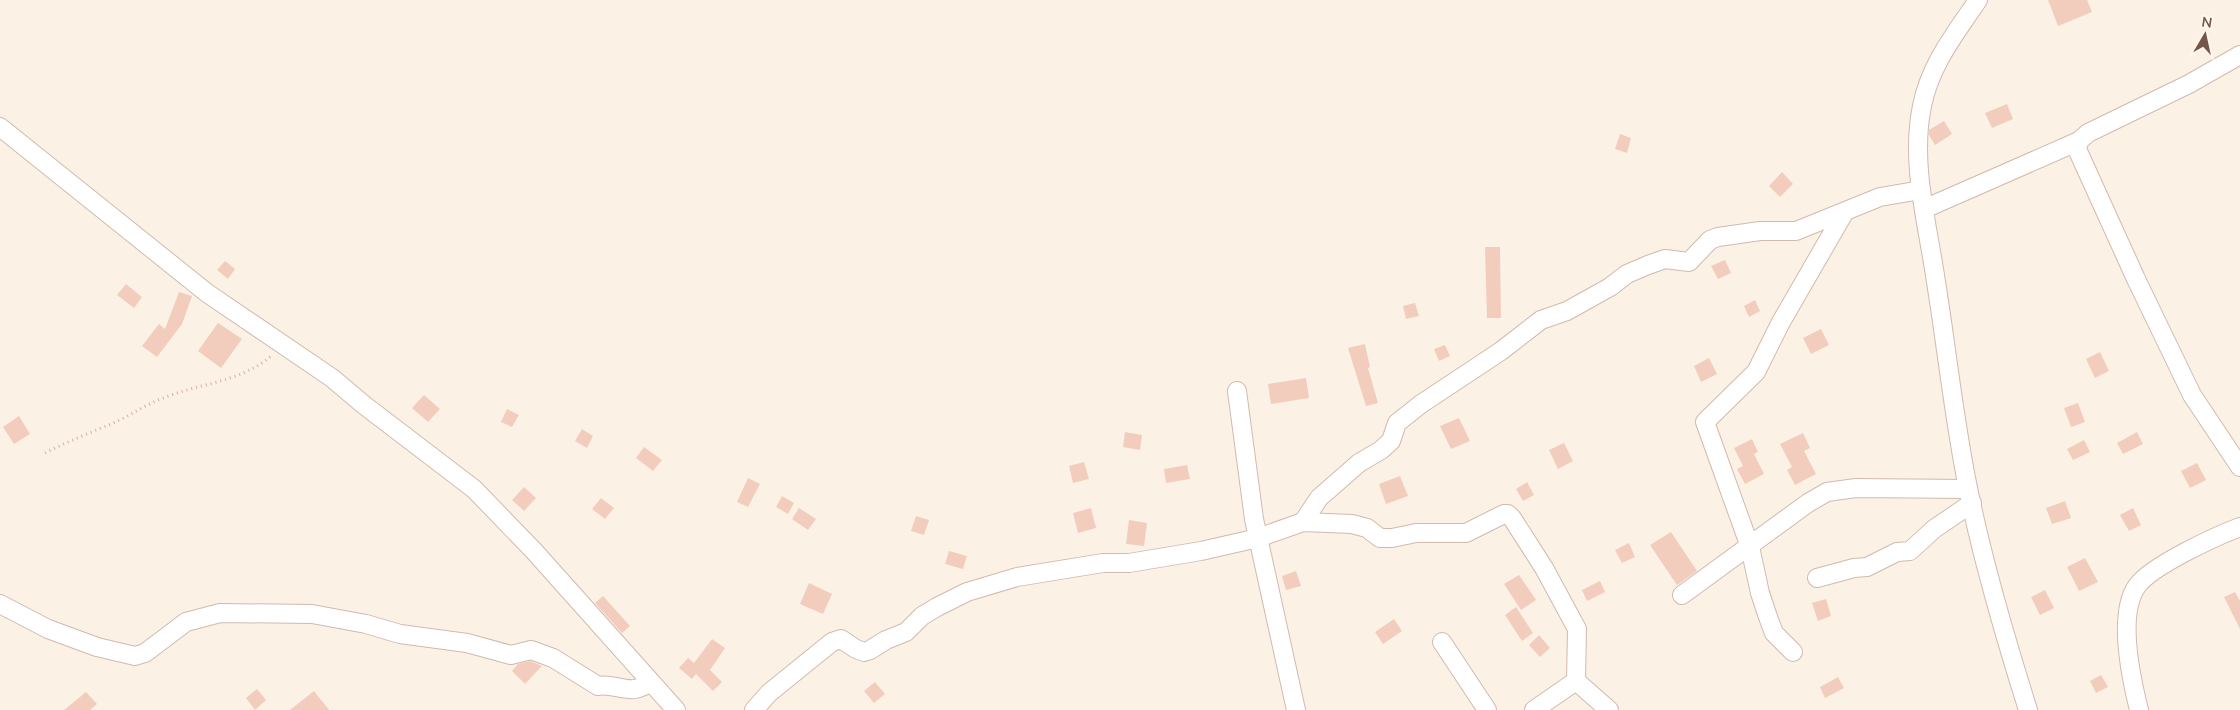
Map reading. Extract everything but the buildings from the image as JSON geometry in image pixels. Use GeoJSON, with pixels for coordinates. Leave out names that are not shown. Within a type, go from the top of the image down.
{"type":"FeatureCollection","features":[{"type":"Feature","properties":{"kind":"street"},"geometry":{"type":"LineString","coordinates":[[1978,0],[1942,53],[1930,78],[1922,106],[1917,138],[1921,190],[1970,496],[1995,605],[2028,710]]}},
{"type":"Feature","properties":{"kind":"street"},"geometry":{"type":"LineString","coordinates":[[1924,209],[2079,141],[2088,132],[2189,84],[2240,56]]}},
{"type":"Feature","properties":{"kind":"street"},"geometry":{"type":"LineString","coordinates":[[0,128],[207,293],[285,344],[332,378],[364,405],[474,489],[534,551],[676,710]]}},
{"type":"Feature","properties":{"kind":"street"},"geometry":{"type":"LineString","coordinates":[[2079,141],[2077,149],[2080,158],[2192,395],[2240,467]]}},
{"type":"Feature","properties":{"kind":"street"},"geometry":{"type":"LineString","coordinates":[[1303,522],[1319,498],[1359,463],[1381,450],[1390,441],[1397,423],[1421,404],[1515,341],[1541,320],[1567,311],[1610,287],[1628,274],[1648,265],[1665,259],[1689,262],[1710,240],[1718,237],[1760,231],[1796,231],[1880,197],[1921,190]]}},
{"type":"Feature","properties":{"kind":"street"},"geometry":{"type":"LineString","coordinates":[[1793,652],[1774,633],[1768,618],[1760,593],[1750,547],[1705,422],[1756,372],[1844,213]]}},
{"type":"Feature","properties":{"kind":"street"},"geometry":{"type":"LineString","coordinates":[[1237,390],[1258,538],[1296,710]]}},
{"type":"Feature","properties":{"kind":"street"},"geometry":{"type":"LineString","coordinates":[[1682,596],[1808,503],[1827,492],[1856,488],[1970,496]]}},
{"type":"Feature","properties":{"kind":"street"},"geometry":{"type":"LineString","coordinates":[[1817,578],[1854,568],[1867,567],[1897,552],[1912,550],[1970,496]]}},
{"type":"Feature","properties":{"kind":"street"},"geometry":{"type":"LineString","coordinates":[[754,710],[770,693],[832,642],[841,639],[856,649],[864,652],[870,650],[886,640],[906,632],[922,616],[967,592],[1017,577],[1103,564],[1129,563],[1201,551],[1258,538],[1303,522],[1352,524],[1367,528],[1380,538],[1392,538],[1416,533],[1466,533],[1508,514],[1544,568],[1577,629],[1576,681],[1609,710]]}},
{"type":"Feature","properties":{"kind":"street"},"geometry":{"type":"LineString","coordinates":[[2139,710],[2134,693],[2129,657],[2127,617],[2136,586],[2148,574],[2220,534],[2240,526]]}},
{"type":"Feature","properties":{"kind":"street"},"geometry":{"type":"LineString","coordinates":[[0,604],[48,629],[97,647],[135,656],[145,653],[186,622],[220,613],[312,614],[366,624],[400,634],[467,643],[512,655],[531,650],[553,658],[598,686],[603,684],[612,688],[635,689],[651,683]]}},
{"type":"Feature","properties":{"kind":"street"},"geometry":{"type":"LineString","coordinates":[[1442,642],[1487,710]]}},
{"type":"Feature","properties":{"kind":"street"},"geometry":{"type":"LineString","coordinates":[[1534,710],[1576,681]]}},
{"type":"Feature","properties":{"kind":"path"},"geometry":{"type":"LineString","coordinates":[[45,453],[113,424],[141,407],[166,396],[237,376],[266,361],[285,344]]}}]}
